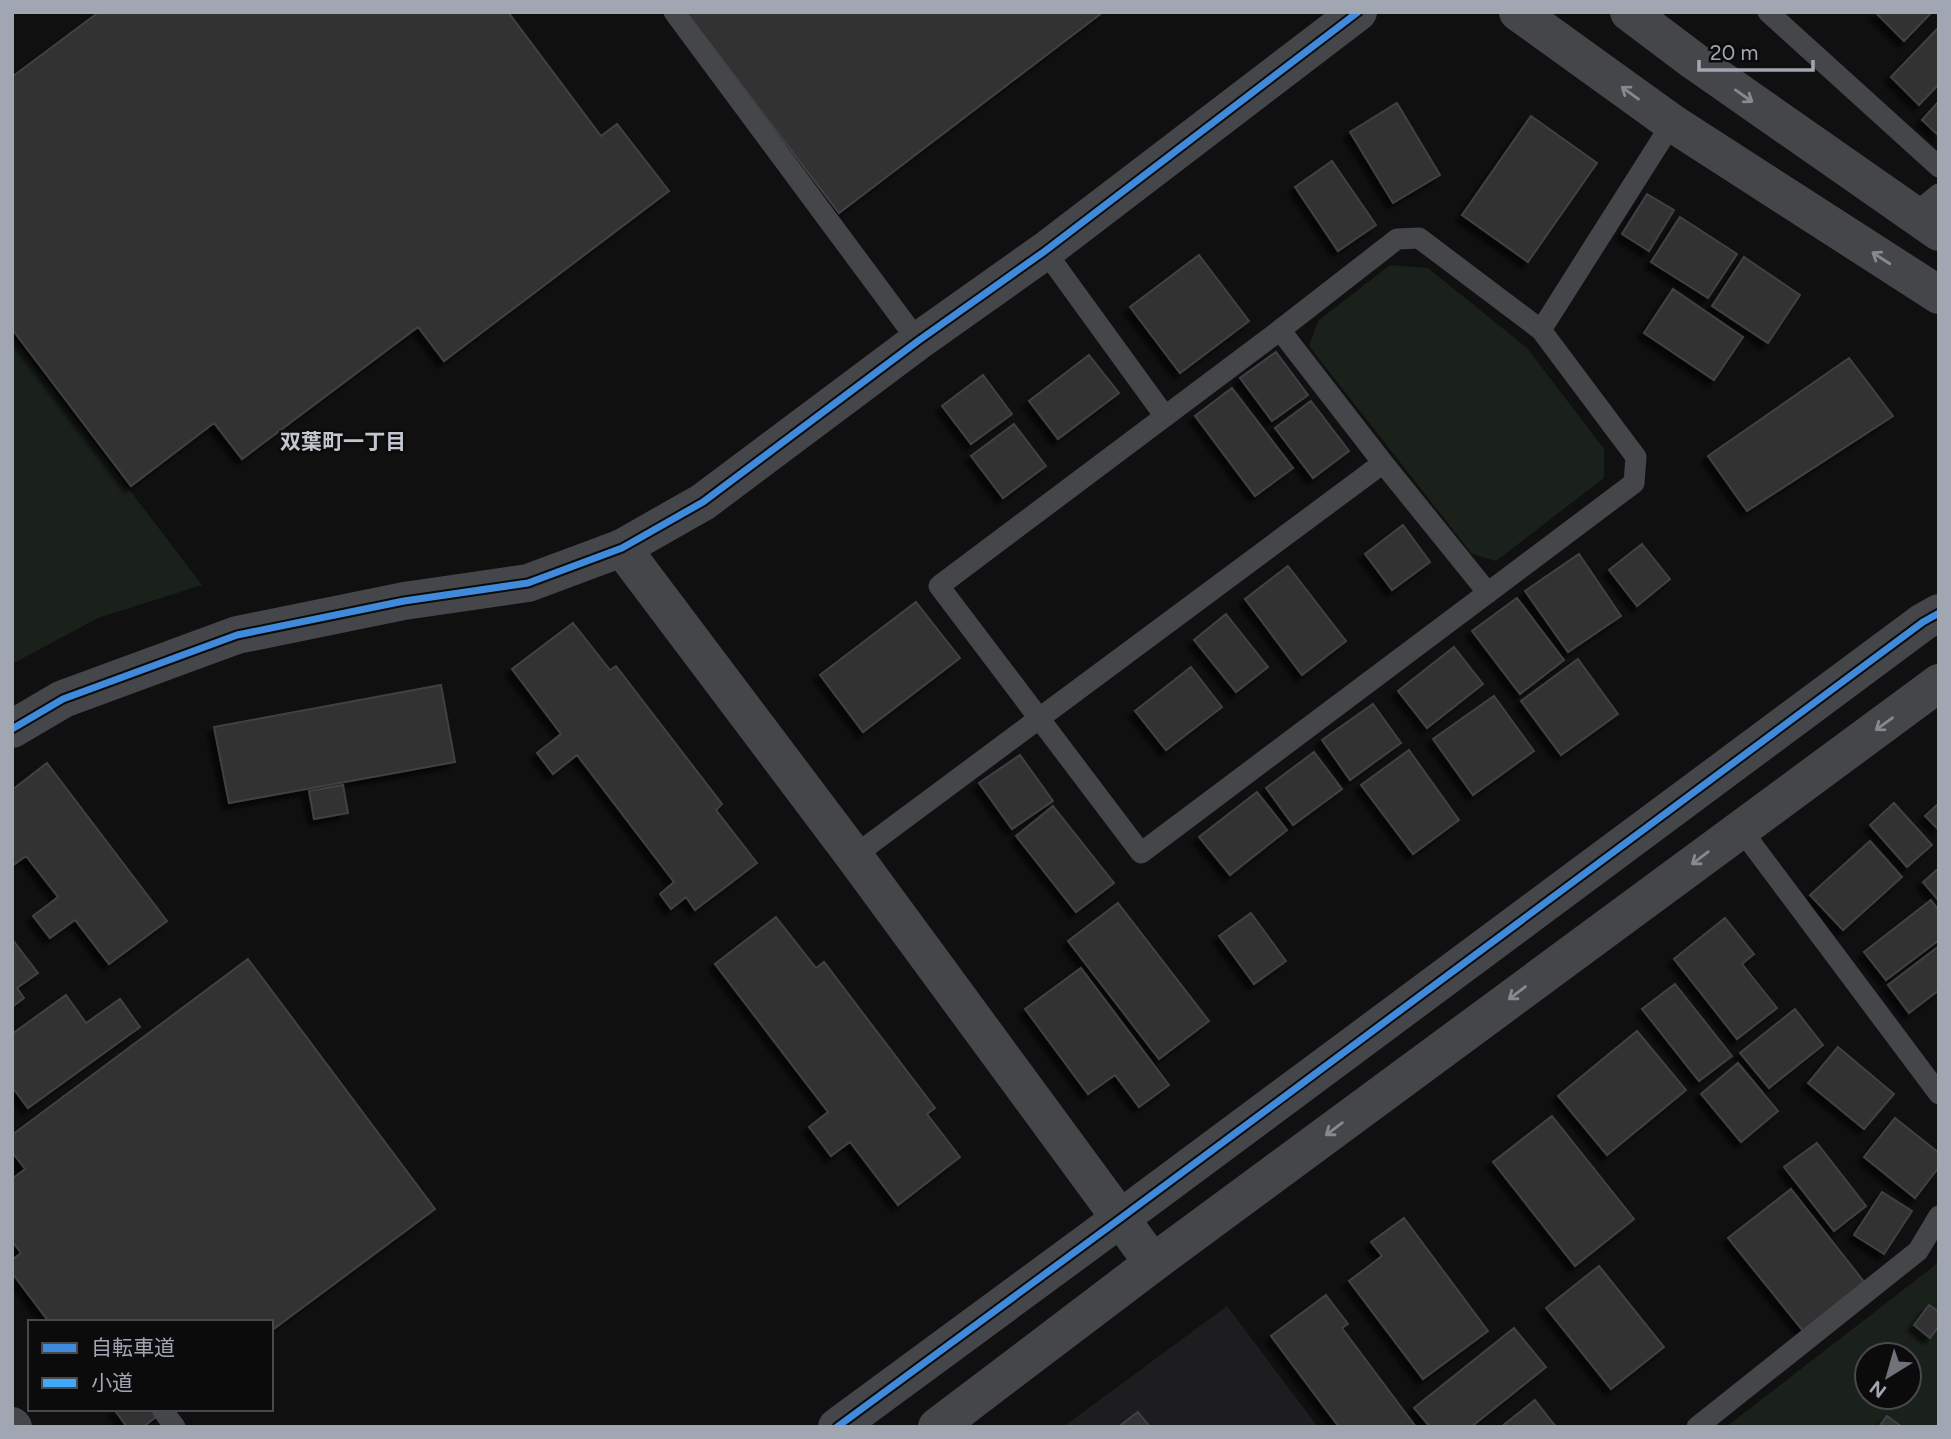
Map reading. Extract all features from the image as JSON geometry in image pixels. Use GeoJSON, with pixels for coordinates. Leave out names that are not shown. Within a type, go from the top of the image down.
{"type":"FeatureCollection","features":[{"type":"Feature","properties":{"kind":"street"},"geometry":{"type":"LineString","coordinates":[[12,729],[63,699],[237,635],[404,601],[528,583],[622,548],[703,502],[918,341],[1045,251],[1358,12]]}},
{"type":"Feature","properties":{"kind":"street"},"geometry":{"type":"LineString","coordinates":[[1518,12],[1672,124],[1939,295]]}},
{"type":"Feature","properties":{"kind":"street"},"geometry":{"type":"LineString","coordinates":[[1629,12],[1694,61],[1930,214]]}},
{"type":"Feature","properties":{"kind":"street"},"geometry":{"type":"LineString","coordinates":[[622,548],[854,856],[1153,1263]]}},
{"type":"Feature","properties":{"kind":"street"},"geometry":{"type":"LineString","coordinates":[[837,1427],[1933,614]]}},
{"type":"Feature","properties":{"kind":"street"},"geometry":{"type":"LineString","coordinates":[[937,1427],[1153,1263],[1939,683]]}},
{"type":"Feature","properties":{"kind":"lane"},"geometry":{"type":"LineString","coordinates":[[674,12],[918,341]]}},
{"type":"Feature","properties":{"kind":"lane"},"geometry":{"type":"LineString","coordinates":[[1768,12],[1939,167]]}},
{"type":"Feature","properties":{"kind":"lane"},"geometry":{"type":"LineString","coordinates":[[1541,330],[1672,124]]}},
{"type":"Feature","properties":{"kind":"lane"},"geometry":{"type":"LineString","coordinates":[[1419,238],[1541,330],[1636,457],[1633,483],[1141,853],[939,586],[1280,330],[1397,239],[1419,238]]}},
{"type":"Feature","properties":{"kind":"lane"},"geometry":{"type":"LineString","coordinates":[[1045,251],[1164,415]]}},
{"type":"Feature","properties":{"kind":"lane"},"geometry":{"type":"LineString","coordinates":[[1280,330],[1488,593]]}},
{"type":"Feature","properties":{"kind":"lane"},"geometry":{"type":"LineString","coordinates":[[854,856],[1383,463]]}},
{"type":"Feature","properties":{"kind":"lane"},"geometry":{"type":"LineString","coordinates":[[1740,828],[1939,1094]]}},
{"type":"Feature","properties":{"kind":"lane"},"geometry":{"type":"LineString","coordinates":[[1697,1427],[1919,1251],[1939,1216]]}},
{"type":"Feature","properties":{"kind":"shaded area"},"geometry":{"type":"Polygon","coordinates":[[[1390,265],[1428,268],[1527,348],[1604,449],[1604,478],[1496,561],[1472,554],[1309,346],[1318,321],[1390,265]]]}},
{"type":"Feature","properties":{"kind":"shaded area"},"geometry":{"type":"Polygon","coordinates":[[[12,336],[202,585],[98,618],[12,664],[12,336]]]}},
{"type":"Feature","properties":{"kind":"shaded area"},"geometry":{"type":"Polygon","coordinates":[[[1939,1259],[1939,1427],[1726,1427],[1934,1266],[1939,1259]]]}},
{"type":"Feature","properties":{"kind":"shaded area"},"geometry":{"type":"Polygon","coordinates":[[[1227,1306],[1318,1427],[1063,1427],[1227,1306]]]}},
{"type":"Feature","properties":{"kind":"building"},"geometry":{"type":"Polygon","coordinates":[[[99,12],[508,12],[601,136],[617,124],[669,191],[444,361],[418,327],[242,459],[214,423],[131,486],[12,329],[12,77],[99,12]]]}},
{"type":"Feature","properties":{"kind":"building"},"geometry":{"type":"Polygon","coordinates":[[[686,12],[1103,12],[839,213],[686,12]]]}},
{"type":"Feature","properties":{"kind":"building"},"geometry":{"type":"Polygon","coordinates":[[[1875,12],[1932,12],[1904,41],[1875,12]]]}},
{"type":"Feature","properties":{"kind":"building"},"geometry":{"type":"Polygon","coordinates":[[[1939,27],[1939,84],[1919,105],[1891,77],[1939,27]]]}},
{"type":"Feature","properties":{"kind":"building"},"geometry":{"type":"Polygon","coordinates":[[[1939,101],[1939,136],[1922,120],[1939,101]]]}},
{"type":"Feature","properties":{"kind":"building"},"geometry":{"type":"Polygon","coordinates":[[[1397,103],[1440,175],[1393,203],[1350,132],[1397,103]]]}},
{"type":"Feature","properties":{"kind":"building"},"geometry":{"type":"Polygon","coordinates":[[[1531,116],[1597,163],[1528,262],[1462,215],[1531,116]]]}},
{"type":"Feature","properties":{"kind":"building"},"geometry":{"type":"Polygon","coordinates":[[[1332,161],[1376,225],[1338,251],[1295,187],[1332,161]]]}},
{"type":"Feature","properties":{"kind":"building"},"geometry":{"type":"Polygon","coordinates":[[[1647,194],[1674,210],[1649,251],[1622,234],[1647,194]]]}},
{"type":"Feature","properties":{"kind":"building"},"geometry":{"type":"Polygon","coordinates":[[[1680,217],[1737,254],[1708,298],[1651,262],[1680,217]]]}},
{"type":"Feature","properties":{"kind":"building"},"geometry":{"type":"Polygon","coordinates":[[[1199,255],[1249,321],[1180,373],[1130,307],[1199,255]]]}},
{"type":"Feature","properties":{"kind":"building"},"geometry":{"type":"Polygon","coordinates":[[[1744,257],[1800,295],[1768,343],[1712,306],[1744,257]]]}},
{"type":"Feature","properties":{"kind":"building"},"geometry":{"type":"Polygon","coordinates":[[[1673,289],[1743,337],[1714,380],[1644,333],[1673,289]]]}},
{"type":"Feature","properties":{"kind":"building"},"geometry":{"type":"Polygon","coordinates":[[[1276,352],[1308,395],[1272,421],[1240,378],[1276,352]]]}},
{"type":"Feature","properties":{"kind":"building"},"geometry":{"type":"Polygon","coordinates":[[[1089,355],[1119,393],[1058,439],[1029,401],[1089,355]]]}},
{"type":"Feature","properties":{"kind":"building"},"geometry":{"type":"Polygon","coordinates":[[[1849,358],[1893,416],[1747,511],[1708,456],[1849,358]]]}},
{"type":"Feature","properties":{"kind":"building"},"geometry":{"type":"Polygon","coordinates":[[[983,375],[1012,414],[971,444],[942,406],[983,375]]]}},
{"type":"Feature","properties":{"kind":"building"},"geometry":{"type":"Polygon","coordinates":[[[1232,388],[1293,468],[1255,496],[1195,416],[1232,388]]]}},
{"type":"Feature","properties":{"kind":"building"},"geometry":{"type":"Polygon","coordinates":[[[1311,401],[1349,451],[1313,478],[1275,428],[1311,401]]]}},
{"type":"Feature","properties":{"kind":"building"},"geometry":{"type":"Polygon","coordinates":[[[1014,424],[1046,466],[1003,498],[971,456],[1014,424]]]}},
{"type":"Feature","properties":{"kind":"building"},"geometry":{"type":"Polygon","coordinates":[[[1403,525],[1430,562],[1392,590],[1365,554],[1403,525]]]}},
{"type":"Feature","properties":{"kind":"building"},"geometry":{"type":"Polygon","coordinates":[[[1642,544],[1670,579],[1637,606],[1609,570],[1642,544]]]}},
{"type":"Feature","properties":{"kind":"building"},"geometry":{"type":"Polygon","coordinates":[[[1579,554],[1621,616],[1568,652],[1525,591],[1579,554]]]}},
{"type":"Feature","properties":{"kind":"building"},"geometry":{"type":"Polygon","coordinates":[[[1288,566],[1346,641],[1302,675],[1245,599],[1288,566]]]}},
{"type":"Feature","properties":{"kind":"building"},"geometry":{"type":"Polygon","coordinates":[[[1517,598],[1564,660],[1520,694],[1472,631],[1517,598]]]}},
{"type":"Feature","properties":{"kind":"building"},"geometry":{"type":"Polygon","coordinates":[[[916,602],[960,658],[863,732],[820,675],[916,602]]]}},
{"type":"Feature","properties":{"kind":"building"},"geometry":{"type":"Polygon","coordinates":[[[1226,614],[1268,667],[1236,692],[1194,640],[1226,614]]]}},
{"type":"Feature","properties":{"kind":"building"},"geometry":{"type":"Polygon","coordinates":[[[573,623],[610,670],[616,666],[722,804],[716,810],[757,863],[695,910],[686,897],[671,909],[660,894],[674,882],[577,755],[553,774],[537,753],[561,734],[512,669],[573,623]]]}},
{"type":"Feature","properties":{"kind":"building"},"geometry":{"type":"Polygon","coordinates":[[[1454,647],[1483,684],[1427,728],[1398,691],[1454,647]]]}},
{"type":"Feature","properties":{"kind":"building"},"geometry":{"type":"Polygon","coordinates":[[[1578,659],[1618,714],[1561,755],[1521,701],[1578,659]]]}},
{"type":"Feature","properties":{"kind":"building"},"geometry":{"type":"Polygon","coordinates":[[[1191,667],[1222,707],[1166,750],[1135,711],[1191,667]]]}},
{"type":"Feature","properties":{"kind":"building"},"geometry":{"type":"Polygon","coordinates":[[[441,685],[455,762],[229,803],[214,727],[441,685]]]}},
{"type":"Feature","properties":{"kind":"building"},"geometry":{"type":"Polygon","coordinates":[[[1494,696],[1534,751],[1473,795],[1433,739],[1494,696]]]}},
{"type":"Feature","properties":{"kind":"building"},"geometry":{"type":"Polygon","coordinates":[[[1373,704],[1401,743],[1350,780],[1322,740],[1373,704]]]}},
{"type":"Feature","properties":{"kind":"building"},"geometry":{"type":"Polygon","coordinates":[[[1409,750],[1459,820],[1413,854],[1361,785],[1409,750]]]}},
{"type":"Feature","properties":{"kind":"building"},"geometry":{"type":"Polygon","coordinates":[[[1314,752],[1342,789],[1293,825],[1266,788],[1314,752]]]}},
{"type":"Feature","properties":{"kind":"building"},"geometry":{"type":"Polygon","coordinates":[[[1020,755],[1053,801],[1012,829],[979,783],[1020,755]]]}},
{"type":"Feature","properties":{"kind":"building"},"geometry":{"type":"Polygon","coordinates":[[[47,763],[167,921],[109,964],[75,920],[50,938],[33,916],[58,897],[26,856],[12,866],[12,790],[47,763]]]}},
{"type":"Feature","properties":{"kind":"building"},"geometry":{"type":"Polygon","coordinates":[[[343,785],[348,813],[314,819],[309,791],[343,785]]]}},
{"type":"Feature","properties":{"kind":"building"},"geometry":{"type":"Polygon","coordinates":[[[1257,792],[1287,830],[1230,875],[1199,837],[1257,792]]]}},
{"type":"Feature","properties":{"kind":"building"},"geometry":{"type":"Polygon","coordinates":[[[1894,803],[1932,845],[1907,867],[1870,825],[1894,803]]]}},
{"type":"Feature","properties":{"kind":"building"},"geometry":{"type":"Polygon","coordinates":[[[1939,803],[1939,830],[1925,816],[1939,803]]]}},
{"type":"Feature","properties":{"kind":"building"},"geometry":{"type":"Polygon","coordinates":[[[1053,806],[1114,883],[1076,912],[1016,836],[1053,806]]]}},
{"type":"Feature","properties":{"kind":"building"},"geometry":{"type":"Polygon","coordinates":[[[1870,841],[1902,877],[1843,930],[1810,895],[1870,841]]]}},
{"type":"Feature","properties":{"kind":"building"},"geometry":{"type":"Polygon","coordinates":[[[1939,868],[1939,901],[1923,882],[1939,868]]]}},
{"type":"Feature","properties":{"kind":"building"},"geometry":{"type":"Polygon","coordinates":[[[1931,900],[1939,911],[1939,940],[1886,980],[1864,952],[1931,900]]]}},
{"type":"Feature","properties":{"kind":"building"},"geometry":{"type":"Polygon","coordinates":[[[1118,903],[1209,1021],[1159,1059],[1068,941],[1118,903]]]}},
{"type":"Feature","properties":{"kind":"building"},"geometry":{"type":"Polygon","coordinates":[[[1251,913],[1286,961],[1254,984],[1219,936],[1251,913]]]}},
{"type":"Feature","properties":{"kind":"building"},"geometry":{"type":"Polygon","coordinates":[[[776,917],[816,968],[824,962],[935,1108],[927,1114],[960,1157],[898,1205],[850,1142],[831,1156],[809,1127],[828,1112],[715,964],[776,917]]]}},
{"type":"Feature","properties":{"kind":"building"},"geometry":{"type":"Polygon","coordinates":[[[1725,918],[1754,954],[1742,964],[1777,1008],[1737,1039],[1674,959],[1725,918]]]}},
{"type":"Feature","properties":{"kind":"building"},"geometry":{"type":"Polygon","coordinates":[[[12,939],[38,973],[17,988],[24,998],[12,1007],[12,939]]]}},
{"type":"Feature","properties":{"kind":"building"},"geometry":{"type":"Polygon","coordinates":[[[1939,946],[1939,990],[1909,1013],[1888,985],[1939,946]]]}},
{"type":"Feature","properties":{"kind":"building"},"geometry":{"type":"Polygon","coordinates":[[[248,959],[435,1209],[273,1330],[273,1320],[47,1320],[12,1273],[12,1260],[21,1253],[12,1241],[12,1179],[25,1169],[12,1152],[12,1135],[248,959]]]}},
{"type":"Feature","properties":{"kind":"building"},"geometry":{"type":"Polygon","coordinates":[[[1081,968],[1169,1085],[1139,1107],[1115,1075],[1088,1094],[1025,1009],[1081,968]]]}},
{"type":"Feature","properties":{"kind":"building"},"geometry":{"type":"Polygon","coordinates":[[[1675,984],[1732,1056],[1699,1081],[1642,1009],[1675,984]]]}},
{"type":"Feature","properties":{"kind":"building"},"geometry":{"type":"Polygon","coordinates":[[[66,995],[86,1023],[120,999],[140,1027],[28,1108],[12,1087],[12,1034],[66,995]]]}},
{"type":"Feature","properties":{"kind":"building"},"geometry":{"type":"Polygon","coordinates":[[[1795,1009],[1823,1045],[1769,1088],[1740,1053],[1795,1009]]]}},
{"type":"Feature","properties":{"kind":"building"},"geometry":{"type":"Polygon","coordinates":[[[1637,1031],[1686,1090],[1607,1155],[1558,1096],[1637,1031]]]}},
{"type":"Feature","properties":{"kind":"building"},"geometry":{"type":"Polygon","coordinates":[[[1838,1047],[1894,1094],[1864,1129],[1808,1083],[1838,1047]]]}},
{"type":"Feature","properties":{"kind":"building"},"geometry":{"type":"Polygon","coordinates":[[[1738,1063],[1778,1111],[1741,1142],[1701,1094],[1738,1063]]]}},
{"type":"Feature","properties":{"kind":"building"},"geometry":{"type":"Polygon","coordinates":[[[1552,1116],[1634,1219],[1575,1266],[1493,1162],[1552,1116]]]}},
{"type":"Feature","properties":{"kind":"building"},"geometry":{"type":"Polygon","coordinates":[[[1895,1118],[1939,1153],[1939,1167],[1915,1198],[1864,1157],[1895,1118]]]}},
{"type":"Feature","properties":{"kind":"building"},"geometry":{"type":"Polygon","coordinates":[[[1817,1143],[1866,1206],[1834,1231],[1784,1167],[1817,1143]]]}},
{"type":"Feature","properties":{"kind":"building"},"geometry":{"type":"Polygon","coordinates":[[[1791,1189],[1865,1283],[1804,1332],[1728,1238],[1791,1189]]]}},
{"type":"Feature","properties":{"kind":"building"},"geometry":{"type":"Polygon","coordinates":[[[1882,1192],[1912,1211],[1884,1254],[1854,1235],[1882,1192]]]}},
{"type":"Feature","properties":{"kind":"building"},"geometry":{"type":"Polygon","coordinates":[[[1404,1218],[1488,1331],[1423,1379],[1349,1281],[1382,1256],[1371,1242],[1404,1218]]]}},
{"type":"Feature","properties":{"kind":"building"},"geometry":{"type":"Polygon","coordinates":[[[1599,1266],[1664,1347],[1611,1389],[1546,1308],[1599,1266]]]}},
{"type":"Feature","properties":{"kind":"building"},"geometry":{"type":"Polygon","coordinates":[[[1326,1295],[1348,1324],[1342,1328],[1416,1427],[1339,1427],[1271,1336],[1326,1295]]]}},
{"type":"Feature","properties":{"kind":"building"},"geometry":{"type":"Polygon","coordinates":[[[1929,1305],[1939,1312],[1939,1326],[1930,1338],[1914,1325],[1929,1305]]]}},
{"type":"Feature","properties":{"kind":"building"},"geometry":{"type":"Polygon","coordinates":[[[1514,1328],[1546,1367],[1471,1427],[1430,1427],[1414,1408],[1514,1328]]]}},
{"type":"Feature","properties":{"kind":"building"},"geometry":{"type":"Polygon","coordinates":[[[1535,1400],[1556,1427],[1501,1427],[1535,1400]]]}},
{"type":"Feature","properties":{"kind":"building"},"geometry":{"type":"Polygon","coordinates":[[[115,1411],[163,1411],[143,1427],[127,1427],[115,1411]]]}},
{"type":"Feature","properties":{"kind":"building"},"geometry":{"type":"Polygon","coordinates":[[[1138,1412],[1150,1427],[1118,1427],[1138,1412]]]}},
{"type":"Feature","properties":{"kind":"building"},"geometry":{"type":"Polygon","coordinates":[[[1887,1416],[1902,1427],[1879,1427],[1887,1416]]]}},
{"type":"Feature","properties":{"kind":"cycle path"},"geometry":{"type":"LineString","coordinates":[[12,729],[63,699],[237,635],[404,601],[528,583],[622,548],[703,502],[918,341],[1045,251],[1358,12]]}},
{"type":"Feature","properties":{"kind":"cycle path"},"geometry":{"type":"LineString","coordinates":[[837,1427],[1923,622],[1939,613]]}},
{"type":"Feature","properties":{"kind":"district","name":"双葉町一丁目"},"geometry":{"type":"Point","coordinates":[343,442]}}]}
